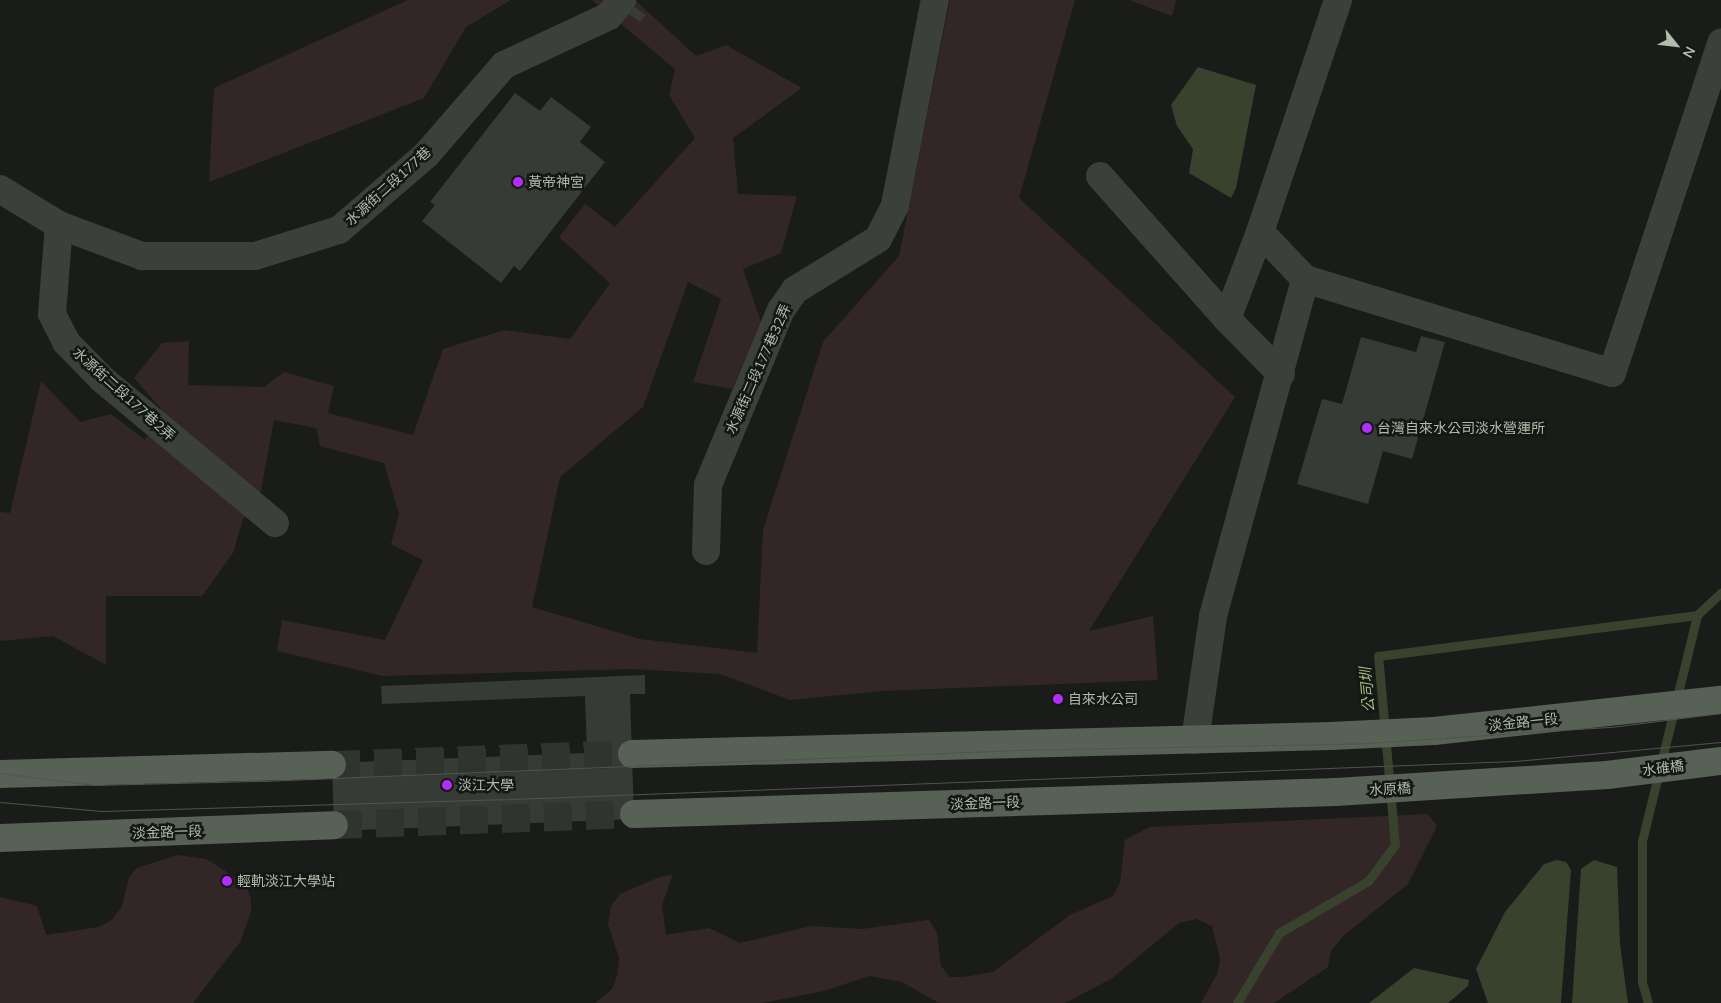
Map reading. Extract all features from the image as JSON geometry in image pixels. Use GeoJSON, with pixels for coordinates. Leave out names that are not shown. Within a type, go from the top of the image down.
{"type":"FeatureCollection","features":[{"type":"Feature","properties":{"kind":"main road","name":"淡金路一段"},"geometry":{"type":"LineString","coordinates":[[1195,740],[1434,731],[1721,700]]}},
{"type":"Feature","properties":{"kind":"main road"},"geometry":{"type":"LineString","coordinates":[[632,754],[1195,740]]}},
{"type":"Feature","properties":{"kind":"main road","name":"水碓橋"},"geometry":{"type":"LineString","coordinates":[[1444,786],[1606,774],[1720,761]]}},
{"type":"Feature","properties":{"kind":"main road"},"geometry":{"type":"LineString","coordinates":[[0,774],[332,765]]}},
{"type":"Feature","properties":{"kind":"main road","name":"水原橋"},"geometry":{"type":"LineString","coordinates":[[1336,792],[1444,786]]}},
{"type":"Feature","properties":{"kind":"main road","name":"淡金路一段"},"geometry":{"type":"LineString","coordinates":[[634,814],[1336,792]]}},
{"type":"Feature","properties":{"kind":"main road","name":"淡金路一段"},"geometry":{"type":"LineString","coordinates":[[0,838],[334,825]]}},
{"type":"Feature","properties":{"kind":"street","name":"水源街二段177巷"},"geometry":{"type":"LineString","coordinates":[[0,189],[59,225],[142,256],[255,256],[339,230],[426,155],[504,65],[609,16],[622,0]]}},
{"type":"Feature","properties":{"kind":"street","name":"水源街二段177巷32弄"},"geometry":{"type":"LineString","coordinates":[[706,551],[708,486],[781,310],[795,290],[878,239],[895,205],[935,0]]}},
{"type":"Feature","properties":{"kind":"street"},"geometry":{"type":"LineString","coordinates":[[1227,319],[1260,232],[1338,0]]}},
{"type":"Feature","properties":{"kind":"street"},"geometry":{"type":"LineString","coordinates":[[1260,232],[1305,279],[1612,373],[1721,43]]}},
{"type":"Feature","properties":{"kind":"street"},"geometry":{"type":"LineString","coordinates":[[1100,176],[1227,319],[1281,374]]}},
{"type":"Feature","properties":{"kind":"street","name":"水源街二段177巷2弄"},"geometry":{"type":"LineString","coordinates":[[59,225],[52,314],[66,342],[102,378],[275,523]]}},
{"type":"Feature","properties":{"kind":"street"},"geometry":{"type":"LineString","coordinates":[[1195,740],[1213,616],[1281,374],[1305,279]]}},
{"type":"Feature","properties":{"kind":"shaded area"},"geometry":{"type":"Polygon","coordinates":[[[408,0],[511,0],[466,27],[424,98],[209,182],[214,88],[408,0]]]}},
{"type":"Feature","properties":{"kind":"shaded area"},"geometry":{"type":"Polygon","coordinates":[[[592,0],[635,0],[696,56],[726,45],[802,88],[733,138],[738,194],[797,196],[781,253],[743,269],[761,322],[732,389],[693,382],[721,299],[688,282],[643,407],[560,477],[532,607],[640,639],[757,653],[763,530],[823,342],[899,256],[950,0],[1075,0],[1019,198],[1235,397],[1089,631],[1153,616],[1158,680],[882,691],[790,700],[720,674],[633,669],[383,676],[277,651],[282,620],[385,640],[423,560],[391,544],[399,514],[384,463],[320,446],[316,428],[274,420],[260,496],[243,519],[233,553],[202,596],[106,596],[106,665],[53,636],[0,641],[0,512],[10,513],[41,381],[80,422],[111,414],[145,440],[162,410],[134,378],[162,343],[189,341],[188,385],[264,387],[284,372],[334,386],[328,413],[413,435],[443,349],[504,330],[570,339],[610,283],[559,237],[585,204],[615,227],[695,138],[669,95],[675,69],[592,0]]]}},
{"type":"Feature","properties":{"kind":"shaded area"},"geometry":{"type":"Polygon","coordinates":[[[1129,0],[1176,0],[1172,16],[1129,0]]]}},
{"type":"Feature","properties":{"kind":"shaded area"},"geometry":{"type":"Polygon","coordinates":[[[1198,67],[1256,85],[1236,188],[1231,198],[1189,173],[1193,149],[1177,126],[1171,105],[1198,67]]]}},
{"type":"Feature","properties":{"kind":"shaded area"},"geometry":{"type":"Polygon","coordinates":[[[1428,814],[1437,826],[1408,884],[1343,936],[1331,951],[1328,967],[1274,1003],[1201,1003],[1218,972],[1220,959],[1212,926],[1197,919],[1179,923],[1111,979],[1065,1003],[939,1003],[902,982],[869,976],[824,991],[762,1003],[595,1003],[612,989],[617,976],[619,958],[608,924],[611,906],[620,894],[657,878],[673,874],[662,905],[666,935],[709,928],[740,943],[811,926],[862,929],[929,920],[937,933],[941,966],[950,977],[963,977],[993,972],[1070,915],[1113,896],[1120,883],[1125,840],[1150,827],[1428,814]]]}},
{"type":"Feature","properties":{"kind":"shaded area"},"geometry":{"type":"Polygon","coordinates":[[[177,855],[206,859],[246,886],[251,898],[251,912],[240,942],[193,1003],[0,1003],[0,897],[37,906],[46,935],[99,927],[112,920],[122,906],[129,877],[137,868],[177,855]]]}},
{"type":"Feature","properties":{"kind":"shaded area"},"geometry":{"type":"Polygon","coordinates":[[[1557,860],[1566,862],[1571,870],[1561,1003],[1488,1003],[1476,969],[1505,912],[1544,864],[1557,860]]]}},
{"type":"Feature","properties":{"kind":"shaded area"},"geometry":{"type":"Polygon","coordinates":[[[1594,860],[1617,867],[1620,944],[1628,1003],[1572,1003],[1581,869],[1594,860]]]}},
{"type":"Feature","properties":{"kind":"shaded area"},"geometry":{"type":"Polygon","coordinates":[[[1414,968],[1469,980],[1468,986],[1448,1003],[1369,1003],[1414,968]]]}},
{"type":"Feature","properties":{"kind":"building"},"geometry":{"type":"Polygon","coordinates":[[[609,0],[625,0],[646,15],[640,22],[609,0]]]}},
{"type":"Feature","properties":{"kind":"building","name":"黃帝神宮"},"geometry":{"type":"Polygon","coordinates":[[[515,93],[540,111],[551,97],[591,127],[580,142],[605,162],[520,271],[514,266],[501,283],[422,221],[435,205],[430,202],[515,93]]]}},
{"type":"Feature","properties":{"kind":"building","name":"台灣自來水公司淡水營運所"},"geometry":{"type":"Polygon","coordinates":[[[1421,336],[1445,342],[1412,459],[1383,451],[1368,504],[1297,484],[1322,399],[1342,404],[1361,337],[1416,352],[1421,336]]]}},
{"type":"Feature","properties":{"kind":"building"},"geometry":{"type":"Polygon","coordinates":[[[645,675],[645,694],[630,694],[634,819],[334,831],[332,763],[587,753],[585,696],[382,704],[381,686],[645,675]]]}},
{"type":"Feature","properties":{"kind":"waterway","name":"公司圳"},"geometry":{"type":"LineString","coordinates":[[1237,1003],[1279,933],[1368,881],[1395,845],[1378,656],[1697,615],[1721,593]]}},
{"type":"Feature","properties":{"kind":"waterway"},"geometry":{"type":"LineString","coordinates":[[1648,1003],[1642,982],[1642,841],[1697,615]]}},
{"type":"Feature","properties":{"kind":"tunnel"},"geometry":{"type":"LineString","coordinates":[[332,765],[632,754]]}},
{"type":"Feature","properties":{"kind":"tunnel"},"geometry":{"type":"LineString","coordinates":[[334,825],[634,814]]}},
{"type":"Feature","properties":{"kind":"tram line"},"geometry":{"type":"LineString","coordinates":[[0,773],[94,785],[263,781],[1016,750],[1367,743],[1611,727],[1721,713]]}},
{"type":"Feature","properties":{"kind":"tram line"},"geometry":{"type":"LineString","coordinates":[[0,802],[102,811],[563,797],[1515,761],[1721,742]]}},
{"type":"Feature","properties":{"kind":"place","name":"黃帝神宮"},"geometry":{"type":"Point","coordinates":[518,182]}},
{"type":"Feature","properties":{"kind":"place","name":"台灣自來水公司淡水營運所"},"geometry":{"type":"Point","coordinates":[1367,428]}},
{"type":"Feature","properties":{"kind":"place","name":"自來水公司"},"geometry":{"type":"Point","coordinates":[1058,699]}},
{"type":"Feature","properties":{"kind":"place","name":"淡江大學"},"geometry":{"type":"Point","coordinates":[447,785]}},
{"type":"Feature","properties":{"kind":"place","name":"輕軌淡江大學站"},"geometry":{"type":"Point","coordinates":[227,881]}}]}
